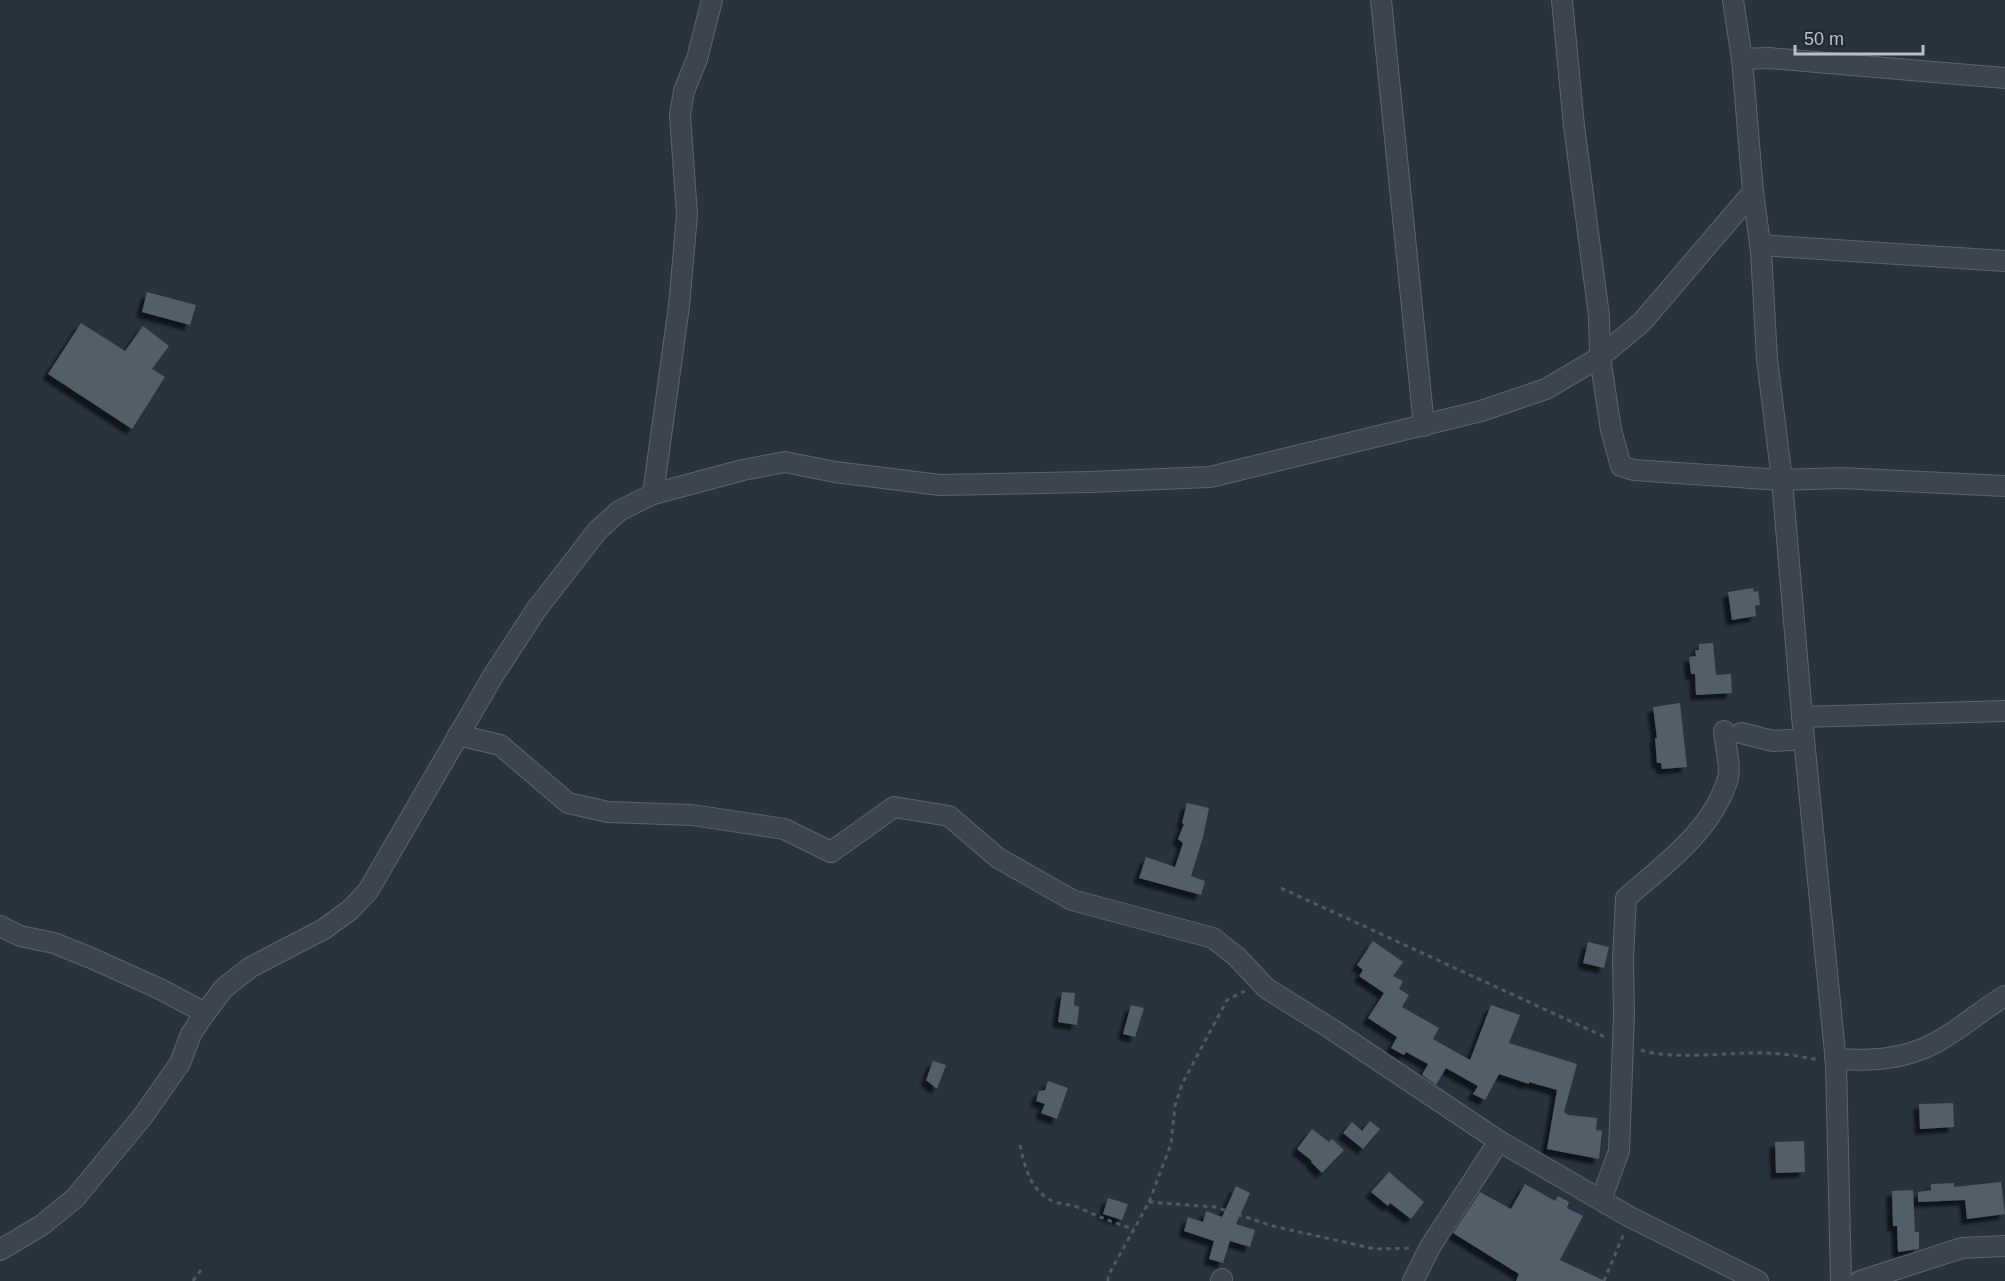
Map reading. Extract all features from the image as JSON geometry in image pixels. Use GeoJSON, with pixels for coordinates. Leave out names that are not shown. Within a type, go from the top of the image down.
{"type":"FeatureCollection","features":[{"type":"Feature","properties":{"kind":"street"},"geometry":{"type":"LineString","coordinates":[[653,494],[658,445],[668,398],[678,318],[687,215],[680,115],[684,91],[697,60],[712,0]]}},
{"type":"Feature","properties":{"kind":"street"},"geometry":{"type":"LineString","coordinates":[[1381,0],[1424,426]]}},
{"type":"Feature","properties":{"kind":"street"},"geometry":{"type":"LineString","coordinates":[[1562,0],[1574,126],[1599,316],[1600,357],[1611,430],[1621,466],[1634,470],[1782,480],[1841,478],[2005,486]]}},
{"type":"Feature","properties":{"kind":"street"},"geometry":{"type":"LineString","coordinates":[[1733,0],[1742,59],[1753,192],[1761,245],[1767,359],[1782,480],[1804,739],[1836,1061],[1841,1281]]}},
{"type":"Feature","properties":{"kind":"street"},"geometry":{"type":"LineString","coordinates":[[1742,59],[1769,58],[2005,78]]}},
{"type":"Feature","properties":{"kind":"street"},"geometry":{"type":"LineString","coordinates":[[0,1250],[42,1225],[75,1198],[143,1116],[180,1063],[191,1034],[224,988],[251,967],[324,929],[350,910],[368,891],[493,676],[536,610],[598,530],[619,511],[653,494],[743,470],[785,462],[835,472],[940,485],[1210,477],[1481,411],[1546,389],[1600,357],[1642,322],[1753,192]]}},
{"type":"Feature","properties":{"kind":"street"},"geometry":{"type":"LineString","coordinates":[[1761,245],[2005,261]]}},
{"type":"Feature","properties":{"kind":"street"},"geometry":{"type":"LineString","coordinates":[[1803,717],[2005,711]]}},
{"type":"Feature","properties":{"kind":"street"},"geometry":{"type":"LineString","coordinates":[[1601,1200],[1618,1151],[1626,898],[1687,844],[1711,814],[1728,776],[1733,732],[1773,741],[1804,739]]}},
{"type":"Feature","properties":{"kind":"street"},"geometry":{"type":"LineString","coordinates":[[458,735],[500,745],[568,803],[608,812],[692,815],[784,829],[831,852],[894,807],[949,816],[998,858],[1072,900],[1213,938],[1237,957],[1266,988],[1499,1141],[1630,1217],[1758,1281]]}},
{"type":"Feature","properties":{"kind":"street"},"geometry":{"type":"LineString","coordinates":[[0,926],[20,936],[54,943],[91,958],[160,989],[205,1013]]}},
{"type":"Feature","properties":{"kind":"street"},"geometry":{"type":"LineString","coordinates":[[1836,1061],[1868,1061],[1917,1052],[1937,1042],[2005,996]]}},
{"type":"Feature","properties":{"kind":"street"},"geometry":{"type":"LineString","coordinates":[[1413,1281],[1430,1247],[1499,1141]]}},
{"type":"Feature","properties":{"kind":"street"},"geometry":{"type":"LineString","coordinates":[[1860,1281],[1962,1248],[2005,1246]]}},
{"type":"Feature","properties":{"kind":"path"},"geometry":{"type":"LineString","coordinates":[[1281,888],[1604,1037],[1649,1053],[1698,1055],[1756,1052],[1836,1061]]}},
{"type":"Feature","properties":{"kind":"path"},"geometry":{"type":"LineString","coordinates":[[1108,1281],[1108,1276],[1149,1202],[1171,1144],[1175,1106],[1182,1084],[1227,1000],[1242,991],[1266,988]]}},
{"type":"Feature","properties":{"kind":"path"},"geometry":{"type":"LineString","coordinates":[[1020,1145],[1024,1163],[1036,1191],[1055,1202],[1075,1206],[1097,1218],[1134,1229]]}},
{"type":"Feature","properties":{"kind":"path"},"geometry":{"type":"LineString","coordinates":[[1149,1202],[1215,1207],[1273,1226],[1375,1249],[1430,1247]]}},
{"type":"Feature","properties":{"kind":"path"},"geometry":{"type":"LineString","coordinates":[[1604,1281],[1630,1217]]}},
{"type":"Feature","properties":{"kind":"path"},"geometry":{"type":"LineString","coordinates":[[193,1281],[201,1270]]}},
{"type":"Feature","properties":{"kind":"building"},"geometry":{"type":"Polygon","coordinates":[[[147,292],[196,305],[190,325],[142,312],[147,292]]]}},
{"type":"Feature","properties":{"kind":"building"},"geometry":{"type":"Polygon","coordinates":[[[81,323],[125,351],[143,326],[169,346],[152,369],[165,377],[132,429],[48,374],[81,323]]]}},
{"type":"Feature","properties":{"kind":"building"},"geometry":{"type":"Polygon","coordinates":[[[1753,588],[1754,592],[1758,591],[1760,605],[1755,606],[1756,616],[1732,620],[1728,592],[1753,588]]]}},
{"type":"Feature","properties":{"kind":"building"},"geometry":{"type":"Polygon","coordinates":[[[1713,643],[1716,675],[1731,674],[1732,693],[1696,695],[1695,674],[1691,674],[1689,657],[1696,656],[1695,650],[1699,650],[1699,644],[1713,643]]]}},
{"type":"Feature","properties":{"kind":"building"},"geometry":{"type":"Polygon","coordinates":[[[1680,703],[1687,767],[1662,769],[1661,763],[1657,763],[1653,707],[1680,703]]]}},
{"type":"Feature","properties":{"kind":"building"},"geometry":{"type":"Polygon","coordinates":[[[1187,803],[1209,808],[1191,876],[1205,881],[1201,895],[1139,878],[1146,857],[1175,867],[1183,843],[1178,839],[1184,824],[1182,823],[1187,803]]]}},
{"type":"Feature","properties":{"kind":"building"},"geometry":{"type":"Polygon","coordinates":[[[1373,941],[1403,962],[1393,976],[1403,981],[1399,989],[1409,995],[1402,1007],[1439,1028],[1433,1039],[1470,1060],[1491,1005],[1520,1015],[1509,1043],[1577,1064],[1564,1112],[1568,1115],[1597,1118],[1596,1130],[1602,1131],[1599,1159],[1547,1149],[1557,1090],[1499,1074],[1485,1100],[1473,1094],[1478,1086],[1446,1068],[1436,1085],[1422,1075],[1428,1064],[1406,1052],[1404,1055],[1391,1048],[1397,1037],[1368,1018],[1384,993],[1359,976],[1363,970],[1357,965],[1373,941]]]}},
{"type":"Feature","properties":{"kind":"building"},"geometry":{"type":"Polygon","coordinates":[[[1588,942],[1609,947],[1604,968],[1583,963],[1588,942]]]}},
{"type":"Feature","properties":{"kind":"building"},"geometry":{"type":"Polygon","coordinates":[[[1062,992],[1075,993],[1074,1005],[1079,1007],[1077,1025],[1058,1022],[1062,992]]]}},
{"type":"Feature","properties":{"kind":"building"},"geometry":{"type":"Polygon","coordinates":[[[1131,1005],[1144,1008],[1135,1037],[1123,1034],[1131,1005]]]}},
{"type":"Feature","properties":{"kind":"building"},"geometry":{"type":"Polygon","coordinates":[[[933,1061],[946,1065],[937,1089],[926,1080],[933,1061]]]}},
{"type":"Feature","properties":{"kind":"building"},"geometry":{"type":"Polygon","coordinates":[[[1048,1081],[1068,1088],[1057,1119],[1041,1113],[1045,1104],[1036,1101],[1039,1091],[1045,1090],[1048,1081]]]}},
{"type":"Feature","properties":{"kind":"building"},"geometry":{"type":"Polygon","coordinates":[[[1953,1103],[1954,1127],[1920,1129],[1919,1104],[1953,1103]]]}},
{"type":"Feature","properties":{"kind":"building"},"geometry":{"type":"Polygon","coordinates":[[[1370,1121],[1380,1129],[1363,1149],[1343,1133],[1352,1122],[1362,1131],[1370,1121]]]}},
{"type":"Feature","properties":{"kind":"building"},"geometry":{"type":"Polygon","coordinates":[[[1312,1129],[1329,1142],[1332,1139],[1344,1150],[1322,1173],[1297,1149],[1312,1129]]]}},
{"type":"Feature","properties":{"kind":"building"},"geometry":{"type":"Polygon","coordinates":[[[1804,1141],[1805,1172],[1776,1173],[1775,1142],[1804,1141]]]}},
{"type":"Feature","properties":{"kind":"building"},"geometry":{"type":"Polygon","coordinates":[[[1389,1172],[1424,1202],[1411,1219],[1390,1203],[1388,1206],[1371,1192],[1389,1172]]]}},
{"type":"Feature","properties":{"kind":"building"},"geometry":{"type":"Polygon","coordinates":[[[2001,1182],[2005,1214],[1967,1219],[1965,1200],[1918,1202],[1918,1192],[1931,1190],[1931,1184],[1954,1183],[1954,1187],[2001,1182]]]}},
{"type":"Feature","properties":{"kind":"building"},"geometry":{"type":"Polygon","coordinates":[[[1525,1184],[1555,1201],[1558,1196],[1569,1202],[1567,1208],[1583,1216],[1560,1260],[1605,1281],[1516,1281],[1519,1274],[1453,1233],[1480,1192],[1511,1209],[1525,1184]]]}},
{"type":"Feature","properties":{"kind":"building"},"geometry":{"type":"Polygon","coordinates":[[[1236,1186],[1250,1193],[1236,1224],[1255,1230],[1250,1247],[1230,1241],[1223,1263],[1209,1259],[1214,1241],[1184,1231],[1188,1217],[1203,1222],[1206,1211],[1222,1217],[1236,1186]]]}},
{"type":"Feature","properties":{"kind":"building"},"geometry":{"type":"Polygon","coordinates":[[[1913,1190],[1915,1232],[1919,1232],[1919,1249],[1898,1252],[1897,1226],[1893,1226],[1892,1191],[1913,1190]]]}},
{"type":"Feature","properties":{"kind":"building"},"geometry":{"type":"Polygon","coordinates":[[[1108,1198],[1128,1204],[1122,1220],[1103,1214],[1108,1198]]]}}]}
